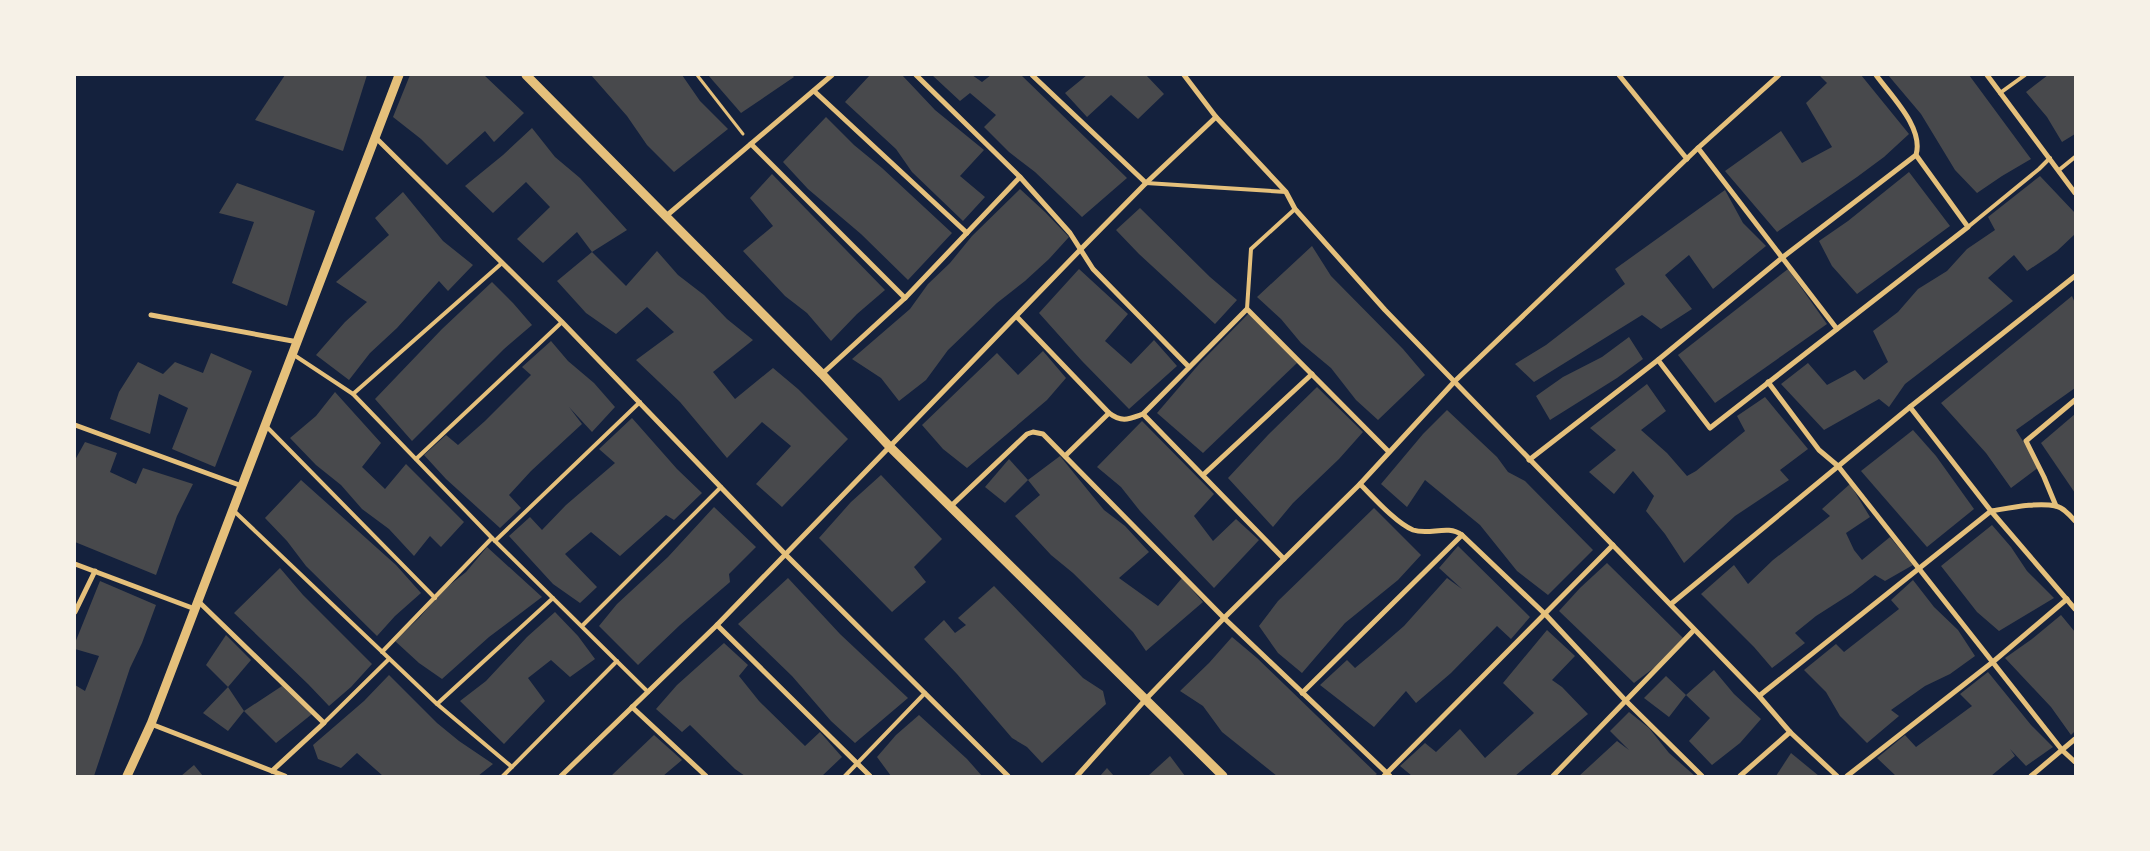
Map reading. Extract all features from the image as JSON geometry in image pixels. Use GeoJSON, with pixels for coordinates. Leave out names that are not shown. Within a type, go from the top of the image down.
{"type":"FeatureCollection","features":[{"type":"Feature","properties":{"kind":"street"},"geometry":{"type":"LineString","coordinates":[[127,776],[151,724],[399,75]]}},
{"type":"Feature","properties":{"kind":"street"},"geometry":{"type":"LineString","coordinates":[[526,75],[664,217],[822,374],[889,446],[1223,776]]}},
{"type":"Feature","properties":{"kind":"street"},"geometry":{"type":"LineString","coordinates":[[664,217],[832,75]]}},
{"type":"Feature","properties":{"kind":"street"},"geometry":{"type":"LineString","coordinates":[[916,75],[1020,177],[1070,233],[1094,269],[1189,367]]}},
{"type":"Feature","properties":{"kind":"street"},"geometry":{"type":"LineString","coordinates":[[1032,75],[1146,183]]}},
{"type":"Feature","properties":{"kind":"street"},"geometry":{"type":"LineString","coordinates":[[1184,75],[1216,116],[1286,192],[1296,209],[1385,310],[1671,604],[1759,696],[1790,732],[1837,776]]}},
{"type":"Feature","properties":{"kind":"street"},"geometry":{"type":"LineString","coordinates":[[1620,75],[1687,159]]}},
{"type":"Feature","properties":{"kind":"street"},"geometry":{"type":"LineString","coordinates":[[1077,776],[1145,700],[1224,618],[1360,484],[1455,381],[1698,148],[1779,75]]}},
{"type":"Feature","properties":{"kind":"street"},"geometry":{"type":"LineString","coordinates":[[1529,460],[1658,360],[1782,257],[1916,155],[1919,146],[1912,124],[1876,75]]}},
{"type":"Feature","properties":{"kind":"street"},"geometry":{"type":"LineString","coordinates":[[1987,75],[2075,193]]}},
{"type":"Feature","properties":{"kind":"street"},"geometry":{"type":"LineString","coordinates":[[814,91],[967,232]]}},
{"type":"Feature","properties":{"kind":"street"},"geometry":{"type":"LineString","coordinates":[[560,776],[718,625],[1081,249],[1216,116]]}},
{"type":"Feature","properties":{"kind":"street"},"geometry":{"type":"LineString","coordinates":[[376,138],[562,322],[786,555],[1008,776]]}},
{"type":"Feature","properties":{"kind":"street"},"geometry":{"type":"LineString","coordinates":[[751,144],[906,298]]}},
{"type":"Feature","properties":{"kind":"street"},"geometry":{"type":"LineString","coordinates":[[1698,148],[1838,329]]}},
{"type":"Feature","properties":{"kind":"street"},"geometry":{"type":"LineString","coordinates":[[1658,360],[1710,428],[1968,227],[1916,155]]}},
{"type":"Feature","properties":{"kind":"street"},"geometry":{"type":"LineString","coordinates":[[822,374],[906,298],[1020,177]]}},
{"type":"Feature","properties":{"kind":"street"},"geometry":{"type":"LineString","coordinates":[[1671,604],[1910,407],[2075,276]]}},
{"type":"Feature","properties":{"kind":"street"},"geometry":{"type":"LineString","coordinates":[[1016,317],[1109,413],[1117,419],[1124,420],[1143,414],[1247,309],[1390,452]]}},
{"type":"Feature","properties":{"kind":"street"},"geometry":{"type":"LineString","coordinates":[[151,315],[298,342]]}},
{"type":"Feature","properties":{"kind":"street"},"geometry":{"type":"LineString","coordinates":[[1203,475],[1312,374]]}},
{"type":"Feature","properties":{"kind":"street"},"geometry":{"type":"LineString","coordinates":[[1768,382],[1819,450],[1838,466],[2062,750],[2075,762]]}},
{"type":"Feature","properties":{"kind":"street"},"geometry":{"type":"LineString","coordinates":[[2056,506],[2026,439],[2075,400]]}},
{"type":"Feature","properties":{"kind":"street"},"geometry":{"type":"LineString","coordinates":[[1910,407],[1991,511],[2075,610]]}},
{"type":"Feature","properties":{"kind":"street"},"geometry":{"type":"LineString","coordinates":[[1065,456],[1109,413]]}},
{"type":"Feature","properties":{"kind":"street"},"geometry":{"type":"LineString","coordinates":[[1143,414],[1284,559]]}},
{"type":"Feature","properties":{"kind":"street"},"geometry":{"type":"LineString","coordinates":[[75,425],[242,486]]}},
{"type":"Feature","properties":{"kind":"street"},"geometry":{"type":"LineString","coordinates":[[950,507],[1027,434],[1033,432],[1043,434],[1224,618],[1387,775],[1613,545]]}},
{"type":"Feature","properties":{"kind":"street"},"geometry":{"type":"LineString","coordinates":[[1360,484],[1405,526],[1423,532],[1456,531],[1462,536],[1546,614],[1625,700],[1702,776]]}},
{"type":"Feature","properties":{"kind":"street"},"geometry":{"type":"LineString","coordinates":[[1759,696],[1991,511],[2023,506],[2056,506],[2066,511],[2075,520]]}},
{"type":"Feature","properties":{"kind":"street"},"geometry":{"type":"LineString","coordinates":[[1302,693],[1462,536]]}},
{"type":"Feature","properties":{"kind":"street"},"geometry":{"type":"LineString","coordinates":[[75,564],[197,605],[324,723],[272,771]]}},
{"type":"Feature","properties":{"kind":"street"},"geometry":{"type":"LineString","coordinates":[[75,612],[95,571]]}},
{"type":"Feature","properties":{"kind":"street"},"geometry":{"type":"LineString","coordinates":[[1847,776],[1994,662],[2067,599]]}},
{"type":"Feature","properties":{"kind":"street"},"geometry":{"type":"LineString","coordinates":[[718,625],[870,776]]}},
{"type":"Feature","properties":{"kind":"street"},"geometry":{"type":"LineString","coordinates":[[1553,776],[1694,630]]}},
{"type":"Feature","properties":{"kind":"street"},"geometry":{"type":"LineString","coordinates":[[632,707],[706,776]]}},
{"type":"Feature","properties":{"kind":"street"},"geometry":{"type":"LineString","coordinates":[[151,724],[285,776]]}},
{"type":"Feature","properties":{"kind":"street"},"geometry":{"type":"LineString","coordinates":[[1740,776],[1790,732]]}},
{"type":"Feature","properties":{"kind":"street"},"geometry":{"type":"LineString","coordinates":[[2031,776],[2075,739]]}},
{"type":"Feature","properties":{"kind":"lane"},"geometry":{"type":"LineString","coordinates":[[2000,93],[2025,75]]}},
{"type":"Feature","properties":{"kind":"lane"},"geometry":{"type":"LineString","coordinates":[[2059,170],[2075,157]]}},
{"type":"Feature","properties":{"kind":"lane"},"geometry":{"type":"LineString","coordinates":[[1968,227],[2050,158]]}},
{"type":"Feature","properties":{"kind":"lane"},"geometry":{"type":"LineString","coordinates":[[1146,183],[1286,192]]}},
{"type":"Feature","properties":{"kind":"lane"},"geometry":{"type":"LineString","coordinates":[[1247,309],[1251,249],[1296,209]]}},
{"type":"Feature","properties":{"kind":"lane"},"geometry":{"type":"LineString","coordinates":[[353,394],[502,263]]}},
{"type":"Feature","properties":{"kind":"lane"},"geometry":{"type":"LineString","coordinates":[[416,459],[562,322]]}},
{"type":"Feature","properties":{"kind":"lane"},"geometry":{"type":"LineString","coordinates":[[293,354],[353,394],[494,539],[648,692]]}},
{"type":"Feature","properties":{"kind":"lane"},"geometry":{"type":"LineString","coordinates":[[382,652],[494,539],[640,402]]}},
{"type":"Feature","properties":{"kind":"lane"},"geometry":{"type":"LineString","coordinates":[[265,425],[435,598]]}},
{"type":"Feature","properties":{"kind":"lane"},"geometry":{"type":"LineString","coordinates":[[582,626],[721,487]]}},
{"type":"Feature","properties":{"kind":"lane"},"geometry":{"type":"LineString","coordinates":[[233,510],[437,704],[512,767]]}},
{"type":"Feature","properties":{"kind":"lane"},"geometry":{"type":"LineString","coordinates":[[437,704],[553,598]]}},
{"type":"Feature","properties":{"kind":"lane"},"geometry":{"type":"LineString","coordinates":[[324,723],[389,659]]}},
{"type":"Feature","properties":{"kind":"lane"},"geometry":{"type":"LineString","coordinates":[[502,776],[617,661]]}},
{"type":"Feature","properties":{"kind":"lane"},"geometry":{"type":"LineString","coordinates":[[845,776],[925,693]]}},
{"type":"Feature","properties":{"kind":"path"},"geometry":{"type":"LineString","coordinates":[[697,75],[751,144]]}},
{"type":"Feature","properties":{"kind":"building"},"geometry":{"type":"Polygon","coordinates":[[[285,75],[367,75],[343,151],[255,120],[285,75]]]}},
{"type":"Feature","properties":{"kind":"building"},"geometry":{"type":"Polygon","coordinates":[[[410,75],[484,75],[524,113],[494,142],[485,131],[447,165],[421,139],[393,117],[410,75]]]}},
{"type":"Feature","properties":{"kind":"building"},"geometry":{"type":"Polygon","coordinates":[[[591,75],[682,75],[700,101],[728,129],[674,172],[647,145],[627,116],[591,75]]]}},
{"type":"Feature","properties":{"kind":"building"},"geometry":{"type":"Polygon","coordinates":[[[708,75],[792,75],[794,77],[741,113],[708,75]]]}},
{"type":"Feature","properties":{"kind":"building"},"geometry":{"type":"Polygon","coordinates":[[[870,75],[902,75],[935,110],[984,150],[960,176],[985,197],[963,221],[912,172],[896,149],[845,102],[870,75]]]}},
{"type":"Feature","properties":{"kind":"building"},"geometry":{"type":"Polygon","coordinates":[[[932,75],[972,75],[982,82],[991,75],[1021,75],[1127,178],[1082,217],[1035,172],[1009,152],[984,127],[996,115],[970,93],[960,101],[932,75]]]}},
{"type":"Feature","properties":{"kind":"building"},"geometry":{"type":"Polygon","coordinates":[[[1087,75],[1146,75],[1164,94],[1138,119],[1111,95],[1087,117],[1065,93],[1087,75]]]}},
{"type":"Feature","properties":{"kind":"building"},"geometry":{"type":"Polygon","coordinates":[[[1819,75],[1861,75],[1909,134],[1884,157],[1777,232],[1725,171],[1781,131],[1802,163],[1832,147],[1806,103],[1827,83],[1819,75]]]}},
{"type":"Feature","properties":{"kind":"building"},"geometry":{"type":"Polygon","coordinates":[[[1888,75],[1969,75],[2031,159],[1977,193],[1955,170],[1921,114],[1888,75]]]}},
{"type":"Feature","properties":{"kind":"building"},"geometry":{"type":"Polygon","coordinates":[[[2048,75],[2075,75],[2075,134],[2062,142],[2047,117],[2026,92],[2048,75]]]}},
{"type":"Feature","properties":{"kind":"building"},"geometry":{"type":"Polygon","coordinates":[[[826,117],[854,145],[882,168],[952,233],[908,280],[861,234],[808,189],[783,162],[826,117]]]}},
{"type":"Feature","properties":{"kind":"building"},"geometry":{"type":"Polygon","coordinates":[[[532,128],[555,157],[580,178],[627,230],[592,252],[577,232],[543,263],[517,239],[550,207],[526,182],[493,213],[465,186],[532,128]]]}},
{"type":"Feature","properties":{"kind":"building"},"geometry":{"type":"Polygon","coordinates":[[[1909,172],[1950,226],[1857,294],[1832,266],[1819,241],[1848,221],[1909,172]]]}},
{"type":"Feature","properties":{"kind":"building"},"geometry":{"type":"Polygon","coordinates":[[[772,174],[885,290],[857,314],[831,341],[807,313],[785,296],[743,251],[773,226],[750,198],[772,174]]]}},
{"type":"Feature","properties":{"kind":"building"},"geometry":{"type":"Polygon","coordinates":[[[2040,176],[2075,213],[2075,234],[2057,251],[2027,271],[2014,255],[1988,278],[2013,301],[1905,384],[1889,407],[1879,399],[1824,430],[1781,384],[1808,363],[1827,385],[1855,370],[1864,380],[1888,362],[1873,331],[1898,312],[1918,289],[1947,271],[1967,249],[1995,230],[1988,217],[2040,176]]]}},
{"type":"Feature","properties":{"kind":"building"},"geometry":{"type":"Polygon","coordinates":[[[237,183],[315,211],[287,306],[232,283],[254,222],[219,213],[237,183]]]}},
{"type":"Feature","properties":{"kind":"building"},"geometry":{"type":"Polygon","coordinates":[[[1020,189],[1069,237],[1049,259],[997,303],[948,350],[926,380],[899,401],[881,378],[852,359],[910,309],[928,284],[950,263],[972,236],[1020,189]]]}},
{"type":"Feature","properties":{"kind":"building"},"geometry":{"type":"Polygon","coordinates":[[[1725,190],[1743,223],[1766,246],[1713,289],[1689,255],[1665,275],[1692,309],[1661,329],[1642,315],[1534,382],[1515,364],[1546,345],[1625,284],[1615,269],[1725,190]]]}},
{"type":"Feature","properties":{"kind":"building"},"geometry":{"type":"Polygon","coordinates":[[[403,192],[443,241],[473,265],[448,291],[439,281],[397,328],[370,353],[349,380],[316,355],[345,322],[367,302],[336,282],[389,235],[375,218],[403,192]]]}},
{"type":"Feature","properties":{"kind":"building"},"geometry":{"type":"Polygon","coordinates":[[[1140,208],[1210,277],[1237,300],[1215,324],[1139,254],[1116,230],[1140,208]]]}},
{"type":"Feature","properties":{"kind":"building"},"geometry":{"type":"Polygon","coordinates":[[[1312,246],[1331,276],[1403,349],[1425,375],[1378,420],[1356,400],[1331,368],[1301,343],[1281,319],[1257,297],[1312,246]]]}},
{"type":"Feature","properties":{"kind":"building"},"geometry":{"type":"Polygon","coordinates":[[[657,251],[678,275],[704,295],[727,319],[753,340],[713,372],[735,399],[773,368],[798,389],[848,439],[782,507],[756,484],[791,446],[762,422],[727,458],[680,402],[636,360],[674,332],[647,307],[616,334],[586,313],[557,281],[592,252],[626,286],[657,251]]]}},
{"type":"Feature","properties":{"kind":"building"},"geometry":{"type":"Polygon","coordinates":[[[1079,269],[1128,314],[1105,341],[1131,364],[1154,340],[1177,366],[1129,409],[1039,313],[1079,269]]]}},
{"type":"Feature","properties":{"kind":"building"},"geometry":{"type":"Polygon","coordinates":[[[1788,269],[1827,324],[1715,403],[1678,355],[1788,269]]]}},
{"type":"Feature","properties":{"kind":"building"},"geometry":{"type":"Polygon","coordinates":[[[492,282],[532,325],[504,349],[412,441],[375,399],[442,329],[492,282]]]}},
{"type":"Feature","properties":{"kind":"building"},"geometry":{"type":"Polygon","coordinates":[[[2072,296],[2075,303],[2075,388],[2016,430],[2039,467],[2011,488],[1986,453],[1941,403],[2072,296]]]}},
{"type":"Feature","properties":{"kind":"building"},"geometry":{"type":"Polygon","coordinates":[[[1249,313],[1297,363],[1203,453],[1157,413],[1200,363],[1249,313]]]}},
{"type":"Feature","properties":{"kind":"building"},"geometry":{"type":"Polygon","coordinates":[[[1629,337],[1643,359],[1617,378],[1550,420],[1536,396],[1563,377],[1602,357],[1629,337]]]}},
{"type":"Feature","properties":{"kind":"building"},"geometry":{"type":"Polygon","coordinates":[[[551,341],[568,361],[594,383],[615,407],[592,432],[569,407],[582,424],[531,471],[509,495],[521,508],[500,528],[446,479],[424,455],[446,435],[458,445],[485,421],[531,375],[522,367],[551,341]]]}},
{"type":"Feature","properties":{"kind":"building"},"geometry":{"type":"Polygon","coordinates":[[[1043,351],[1066,378],[1047,400],[967,468],[943,449],[922,425],[997,353],[1018,375],[1043,351]]]}},
{"type":"Feature","properties":{"kind":"building"},"geometry":{"type":"Polygon","coordinates":[[[211,353],[252,371],[215,467],[172,449],[188,408],[159,394],[150,434],[110,419],[119,392],[138,362],[163,374],[175,362],[203,373],[211,353]]]}},
{"type":"Feature","properties":{"kind":"building"},"geometry":{"type":"Polygon","coordinates":[[[1647,384],[1666,411],[1641,430],[1667,453],[1687,476],[1696,471],[1745,431],[1737,416],[1765,397],[1808,449],[1780,470],[1789,480],[1735,516],[1684,563],[1665,534],[1646,511],[1654,496],[1633,471],[1614,494],[1589,472],[1616,450],[1590,428],[1647,384]]]}},
{"type":"Feature","properties":{"kind":"building"},"geometry":{"type":"Polygon","coordinates":[[[1317,387],[1363,432],[1339,459],[1293,503],[1273,527],[1228,478],[1317,387]]]}},
{"type":"Feature","properties":{"kind":"building"},"geometry":{"type":"Polygon","coordinates":[[[335,392],[381,443],[362,467],[385,489],[406,464],[464,522],[441,547],[430,536],[414,556],[389,529],[362,509],[341,485],[316,465],[290,438],[316,416],[335,392]]]}},
{"type":"Feature","properties":{"kind":"building"},"geometry":{"type":"Polygon","coordinates":[[[1447,410],[1497,457],[1508,472],[1525,481],[1593,550],[1548,595],[1517,571],[1480,525],[1425,480],[1407,507],[1381,484],[1423,434],[1447,410]]]}},
{"type":"Feature","properties":{"kind":"building"},"geometry":{"type":"Polygon","coordinates":[[[2075,414],[2075,493],[2041,443],[2075,414]]]}},
{"type":"Feature","properties":{"kind":"building"},"geometry":{"type":"Polygon","coordinates":[[[632,418],[677,469],[702,493],[674,520],[666,515],[620,556],[591,532],[565,554],[597,587],[580,603],[553,584],[509,536],[530,517],[542,530],[566,505],[615,463],[599,449],[632,418]]]}},
{"type":"Feature","properties":{"kind":"building"},"geometry":{"type":"Polygon","coordinates":[[[1142,421],[1214,494],[1194,516],[1213,541],[1236,519],[1259,540],[1214,588],[1140,511],[1121,487],[1097,467],[1142,421]]]}},
{"type":"Feature","properties":{"kind":"building"},"geometry":{"type":"Polygon","coordinates":[[[1913,430],[1936,456],[1974,509],[1927,547],[1861,471],[1913,430]]]}},
{"type":"Feature","properties":{"kind":"building"},"geometry":{"type":"Polygon","coordinates":[[[85,442],[117,453],[110,472],[136,484],[143,468],[193,484],[177,516],[156,575],[75,542],[75,460],[85,442]]]}},
{"type":"Feature","properties":{"kind":"building"},"geometry":{"type":"Polygon","coordinates":[[[1060,456],[1104,510],[1125,526],[1149,552],[1119,578],[1158,606],[1182,578],[1203,602],[1146,651],[1133,632],[1073,573],[1051,555],[1015,516],[1040,495],[1028,480],[1060,456]]]}},
{"type":"Feature","properties":{"kind":"building"},"geometry":{"type":"Polygon","coordinates":[[[1009,459],[1028,480],[1005,503],[985,487],[1009,459]]]}},
{"type":"Feature","properties":{"kind":"building"},"geometry":{"type":"Polygon","coordinates":[[[881,475],[942,539],[914,567],[926,582],[892,612],[819,538],[851,502],[881,475]]]}},
{"type":"Feature","properties":{"kind":"building"},"geometry":{"type":"Polygon","coordinates":[[[301,480],[396,565],[421,593],[395,616],[377,636],[306,566],[287,541],[265,518],[301,480]]]}},
{"type":"Feature","properties":{"kind":"building"},"geometry":{"type":"Polygon","coordinates":[[[1850,484],[1870,517],[1846,533],[1854,550],[1862,560],[1890,537],[1913,565],[1885,581],[1875,575],[1852,593],[1816,616],[1795,633],[1805,643],[1772,668],[1754,647],[1701,594],[1734,565],[1748,584],[1773,560],[1830,516],[1822,509],[1850,484]]]}},
{"type":"Feature","properties":{"kind":"building"},"geometry":{"type":"Polygon","coordinates":[[[714,507],[756,547],[729,574],[730,582],[680,625],[638,665],[599,626],[617,604],[668,557],[714,507]]]}},
{"type":"Feature","properties":{"kind":"building"},"geometry":{"type":"Polygon","coordinates":[[[1374,508],[1421,555],[1398,580],[1345,623],[1302,673],[1278,653],[1259,626],[1278,601],[1374,508]]]}},
{"type":"Feature","properties":{"kind":"building"},"geometry":{"type":"Polygon","coordinates":[[[1992,525],[2011,547],[2027,571],[2054,598],[1999,631],[1977,612],[1941,566],[1992,525]]]}},
{"type":"Feature","properties":{"kind":"building"},"geometry":{"type":"Polygon","coordinates":[[[1458,546],[1530,617],[1511,639],[1497,626],[1451,673],[1416,703],[1406,691],[1374,727],[1320,685],[1347,660],[1355,668],[1373,653],[1404,626],[1447,578],[1462,589],[1439,568],[1458,546]]]}},
{"type":"Feature","properties":{"kind":"building"},"geometry":{"type":"Polygon","coordinates":[[[487,547],[542,597],[489,637],[442,679],[419,663],[395,641],[420,617],[442,591],[466,572],[487,547]]]}},
{"type":"Feature","properties":{"kind":"building"},"geometry":{"type":"Polygon","coordinates":[[[1607,563],[1684,639],[1659,664],[1634,683],[1559,611],[1607,563]]]}},
{"type":"Feature","properties":{"kind":"building"},"geometry":{"type":"Polygon","coordinates":[[[280,568],[303,595],[372,664],[351,687],[329,706],[234,613],[280,568]]]}},
{"type":"Feature","properties":{"kind":"building"},"geometry":{"type":"Polygon","coordinates":[[[788,578],[840,634],[908,698],[855,743],[831,721],[792,676],[738,624],[788,578]]]}},
{"type":"Feature","properties":{"kind":"building"},"geometry":{"type":"Polygon","coordinates":[[[1913,580],[1934,607],[1958,630],[1975,656],[1950,674],[1925,686],[1891,710],[1899,716],[1867,743],[1840,716],[1826,692],[1804,670],[1836,644],[1844,652],[1899,609],[1891,600],[1913,580]]]}},
{"type":"Feature","properties":{"kind":"building"},"geometry":{"type":"Polygon","coordinates":[[[100,581],[156,605],[142,643],[130,668],[94,776],[75,776],[75,685],[85,691],[99,656],[75,649],[75,643],[100,581]]]}},
{"type":"Feature","properties":{"kind":"building"},"geometry":{"type":"Polygon","coordinates":[[[994,586],[1083,678],[1103,691],[1106,704],[1042,763],[1027,747],[1012,738],[924,639],[944,620],[955,633],[966,625],[958,618],[994,586]]]}},
{"type":"Feature","properties":{"kind":"building"},"geometry":{"type":"Polygon","coordinates":[[[555,612],[578,636],[595,659],[570,677],[551,660],[528,678],[545,701],[504,744],[460,701],[486,681],[527,637],[555,612]]]}},
{"type":"Feature","properties":{"kind":"building"},"geometry":{"type":"Polygon","coordinates":[[[2061,615],[2075,632],[2075,731],[2071,735],[2051,707],[2005,658],[2061,615]]]}},
{"type":"Feature","properties":{"kind":"building"},"geometry":{"type":"Polygon","coordinates":[[[1547,630],[1575,656],[1552,680],[1562,687],[1588,714],[1515,776],[1412,776],[1400,766],[1425,743],[1436,752],[1460,729],[1485,758],[1534,713],[1503,683],[1547,630]]]}},
{"type":"Feature","properties":{"kind":"building"},"geometry":{"type":"Polygon","coordinates":[[[226,635],[251,660],[228,687],[206,665],[226,635]]]}},
{"type":"Feature","properties":{"kind":"building"},"geometry":{"type":"Polygon","coordinates":[[[1232,637],[1257,658],[1377,774],[1374,776],[1277,776],[1222,732],[1203,706],[1180,691],[1232,637]]]}},
{"type":"Feature","properties":{"kind":"building"},"geometry":{"type":"Polygon","coordinates":[[[724,643],[748,665],[739,676],[759,701],[805,746],[820,732],[842,757],[822,776],[745,776],[735,769],[690,725],[682,732],[656,709],[677,685],[724,643]]]}},
{"type":"Feature","properties":{"kind":"building"},"geometry":{"type":"Polygon","coordinates":[[[1714,670],[1734,694],[1761,719],[1740,743],[1712,765],[1689,741],[1710,718],[1686,695],[1714,670]]]}},
{"type":"Feature","properties":{"kind":"building"},"geometry":{"type":"Polygon","coordinates":[[[1988,672],[2031,725],[2053,747],[2026,766],[2010,749],[2015,756],[1991,776],[1896,776],[1877,758],[1905,735],[1916,747],[1972,706],[1960,694],[1988,672]]]}},
{"type":"Feature","properties":{"kind":"building"},"geometry":{"type":"Polygon","coordinates":[[[389,675],[437,723],[459,741],[493,764],[478,776],[383,776],[357,753],[341,768],[318,759],[313,745],[364,701],[389,675]]]}},
{"type":"Feature","properties":{"kind":"building"},"geometry":{"type":"Polygon","coordinates":[[[1666,676],[1686,695],[1669,717],[1644,698],[1666,676]]]}},
{"type":"Feature","properties":{"kind":"building"},"geometry":{"type":"Polygon","coordinates":[[[282,686],[312,714],[276,743],[244,711],[282,686]]]}},
{"type":"Feature","properties":{"kind":"building"},"geometry":{"type":"Polygon","coordinates":[[[228,687],[244,711],[228,731],[203,713],[228,687]]]}},
{"type":"Feature","properties":{"kind":"building"},"geometry":{"type":"Polygon","coordinates":[[[1629,712],[1649,728],[1669,753],[1695,776],[1579,776],[1617,741],[1629,750],[1610,731],[1629,712]]]}},
{"type":"Feature","properties":{"kind":"building"},"geometry":{"type":"Polygon","coordinates":[[[919,715],[967,759],[982,776],[891,776],[877,757],[896,735],[919,715]]]}},
{"type":"Feature","properties":{"kind":"building"},"geometry":{"type":"Polygon","coordinates":[[[654,735],[682,760],[663,776],[611,776],[654,735]]]}},
{"type":"Feature","properties":{"kind":"building"},"geometry":{"type":"Polygon","coordinates":[[[1791,753],[1819,776],[1776,776],[1791,753]]]}},
{"type":"Feature","properties":{"kind":"building"},"geometry":{"type":"Polygon","coordinates":[[[1170,756],[1185,776],[1148,776],[1170,756]]]}},
{"type":"Feature","properties":{"kind":"building"},"geometry":{"type":"Polygon","coordinates":[[[194,765],[203,776],[181,776],[194,765]]]}},
{"type":"Feature","properties":{"kind":"building"},"geometry":{"type":"Polygon","coordinates":[[[1107,768],[1114,776],[1100,776],[1107,768]]]}}]}
